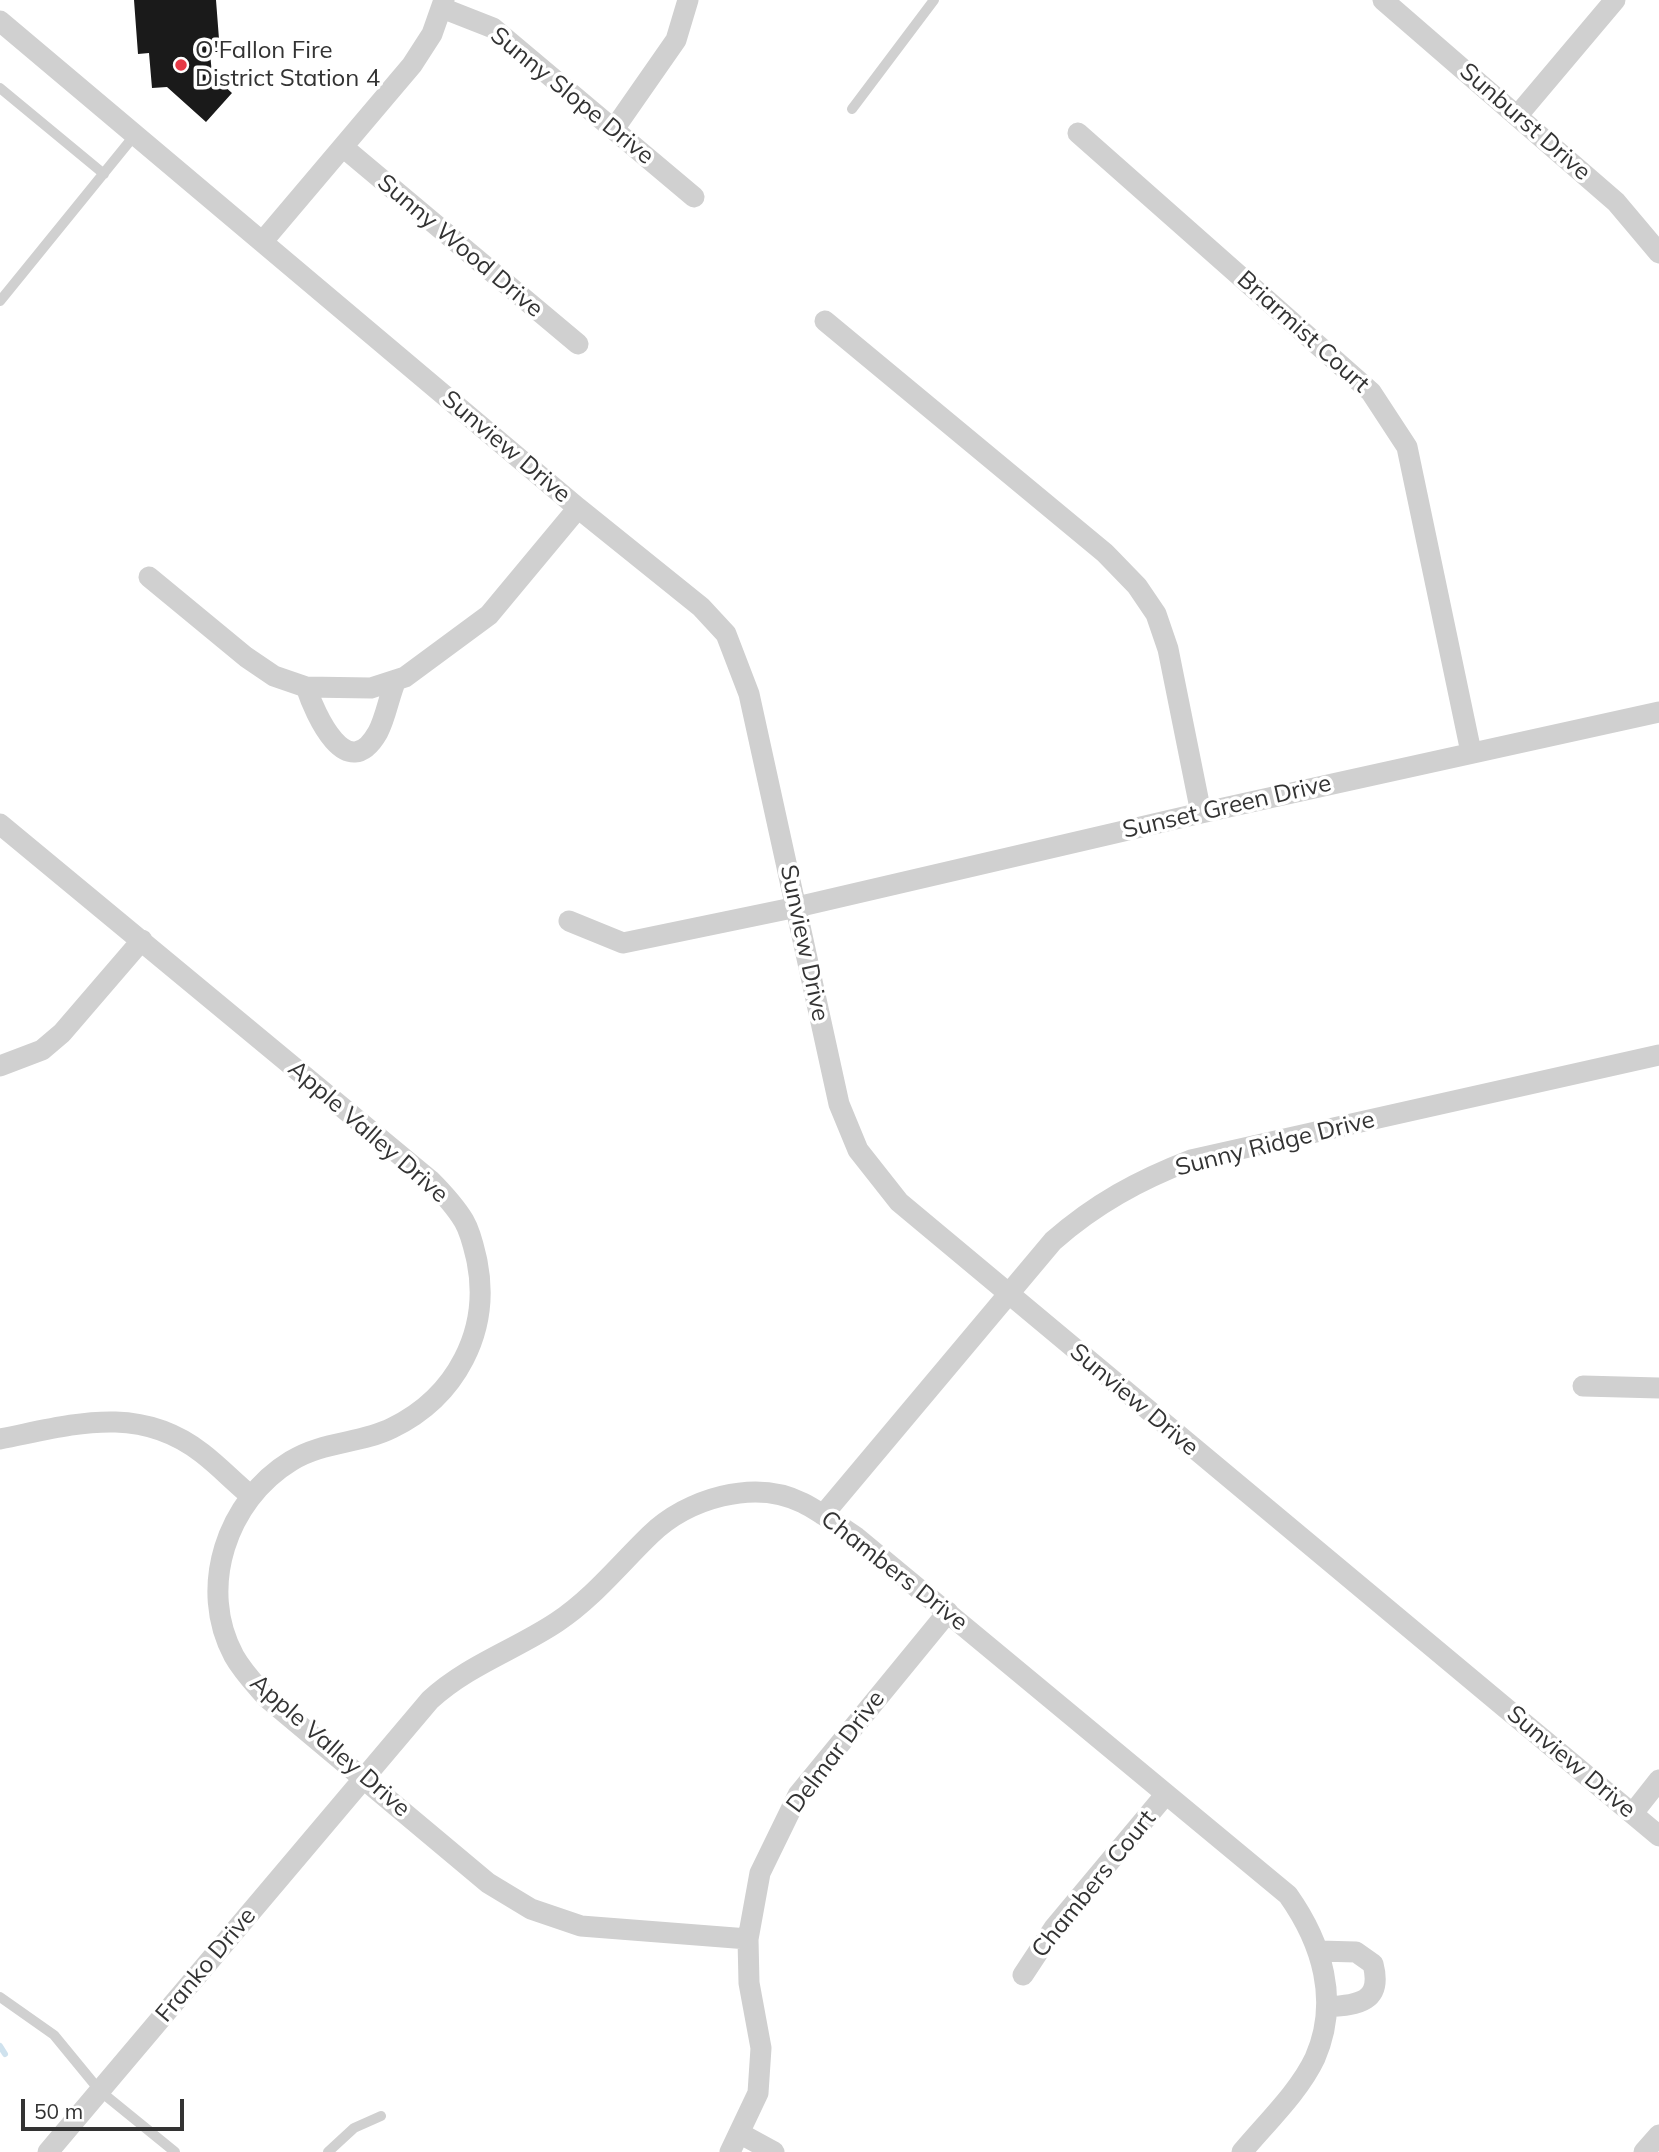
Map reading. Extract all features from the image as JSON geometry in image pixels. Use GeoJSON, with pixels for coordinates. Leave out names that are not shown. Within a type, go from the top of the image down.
{"type":"FeatureCollection","features":[{"type":"Feature","properties":{"kind":"street"},"geometry":{"type":"LineString","coordinates":[[614,129],[676,40],[688,0]]}},
{"type":"Feature","properties":{"kind":"street","name":"Sunburst Drive"},"geometry":{"type":"LineString","coordinates":[[1383,0],[1616,201],[1659,253]]}},
{"type":"Feature","properties":{"kind":"street"},"geometry":{"type":"LineString","coordinates":[[1518,115],[1615,0]]}},
{"type":"Feature","properties":{"kind":"street"},"geometry":{"type":"LineString","coordinates":[[263,241],[412,65],[432,34],[443,4]]}},
{"type":"Feature","properties":{"kind":"street","name":"Sunny Slope Drive"},"geometry":{"type":"LineString","coordinates":[[443,4],[493,28],[694,197]]}},
{"type":"Feature","properties":{"kind":"street","name":"Sunview Drive"},"geometry":{"type":"LineString","coordinates":[[0,21],[578,508],[701,607],[726,634],[749,694],[839,1104],[858,1150],[899,1202],[1659,1836]]}},
{"type":"Feature","properties":{"kind":"street","name":"Briarmist Court"},"geometry":{"type":"LineString","coordinates":[[1078,133],[1371,392],[1407,447],[1471,752]]}},
{"type":"Feature","properties":{"kind":"street","name":"Sunny Wood Drive"},"geometry":{"type":"LineString","coordinates":[[343,147],[578,344]]}},
{"type":"Feature","properties":{"kind":"street"},"geometry":{"type":"LineString","coordinates":[[825,321],[1105,553],[1137,586],[1156,614],[1168,649],[1201,813]]}},
{"type":"Feature","properties":{"kind":"street"},"geometry":{"type":"LineString","coordinates":[[149,577],[246,657],[274,676],[306,687],[371,688],[396,680],[439,654],[489,615],[578,508]]}},
{"type":"Feature","properties":{"kind":"street"},"geometry":{"type":"LineString","coordinates":[[306,687],[316,716],[327,734],[341,748],[351,751],[367,747],[379,730],[396,680]]}},
{"type":"Feature","properties":{"kind":"street","name":"Sunset Green Drive"},"geometry":{"type":"LineString","coordinates":[[569,921],[623,943],[797,907],[1201,813],[1659,712]]}},
{"type":"Feature","properties":{"kind":"street","name":"Apple Valley Drive"},"geometry":{"type":"LineString","coordinates":[[0,824],[430,1180],[465,1222],[473,1243],[481,1283],[474,1336],[462,1365],[437,1397],[417,1414],[390,1429],[309,1451],[289,1462],[251,1496],[227,1537],[220,1563],[220,1613],[225,1634],[246,1675],[267,1698],[488,1883],[531,1909],[581,1926],[748,1939]]}},
{"type":"Feature","properties":{"kind":"street"},"geometry":{"type":"LineString","coordinates":[[0,1066],[41,1050],[62,1033],[142,940]]}},
{"type":"Feature","properties":{"kind":"street","name":"Sunny Ridge Drive"},"geometry":{"type":"LineString","coordinates":[[822,1515],[1053,1241],[1077,1219],[1141,1180],[1191,1160],[1659,1055]]}},
{"type":"Feature","properties":{"kind":"street"},"geometry":{"type":"LineString","coordinates":[[1583,1386],[1659,1388]]}},
{"type":"Feature","properties":{"kind":"street"},"geometry":{"type":"LineString","coordinates":[[0,1439],[88,1422],[116,1420],[144,1424],[174,1436],[200,1452],[251,1496]]}},
{"type":"Feature","properties":{"kind":"street","name":"Chambers Drive"},"geometry":{"type":"LineString","coordinates":[[364,1777],[450,1682],[557,1622],[612,1577],[670,1517],[717,1497],[747,1493],[773,1494],[801,1502],[867,1545],[1288,1895],[1301,1914],[1319,1951],[1328,2007],[1324,2029],[1309,2068],[1242,2152]]}},
{"type":"Feature","properties":{"kind":"street","name":"Delmar Drive"},"geometry":{"type":"LineString","coordinates":[[736,2143],[758,2094],[761,2048],[749,1983],[748,1939],[760,1873],[798,1795],[948,1612]]}},
{"type":"Feature","properties":{"kind":"street","name":"Franko Drive"},"geometry":{"type":"LineString","coordinates":[[48,2152],[364,1777]]}},
{"type":"Feature","properties":{"kind":"street"},"geometry":{"type":"LineString","coordinates":[[1633,1813],[1659,1780]]}},
{"type":"Feature","properties":{"kind":"street","name":"Chambers Court"},"geometry":{"type":"LineString","coordinates":[[1023,1975],[1054,1928],[1166,1794]]}},
{"type":"Feature","properties":{"kind":"street"},"geometry":{"type":"LineString","coordinates":[[1319,1951],[1356,1952],[1373,1964],[1376,1976],[1369,1997],[1359,2005],[1328,2007]]}},
{"type":"Feature","properties":{"kind":"street"},"geometry":{"type":"LineString","coordinates":[[1644,2152],[1659,2134]]}},
{"type":"Feature","properties":{"kind":"street"},"geometry":{"type":"LineString","coordinates":[[736,2143],[774,2152]]}},
{"type":"Feature","properties":{"kind":"lane"},"geometry":{"type":"LineString","coordinates":[[852,109],[934,0]]}},
{"type":"Feature","properties":{"kind":"lane"},"geometry":{"type":"LineString","coordinates":[[0,88],[104,174]]}},
{"type":"Feature","properties":{"kind":"lane"},"geometry":{"type":"LineString","coordinates":[[0,301],[134,135]]}},
{"type":"Feature","properties":{"kind":"lane"},"geometry":{"type":"LineString","coordinates":[[0,1997],[54,2035],[100,2091],[175,2152]]}},
{"type":"Feature","properties":{"kind":"lane"},"geometry":{"type":"LineString","coordinates":[[328,2152],[354,2127],[381,2116]]}},
{"type":"Feature","properties":{"kind":"building","name":"O'Fallon Fire District Station 4"},"geometry":{"type":"Polygon","coordinates":[[[134,0],[216,0],[220,52],[210,52],[212,75],[232,93],[206,122],[167,87],[152,88],[149,53],[138,54],[134,0]]]}},
{"type":"Feature","properties":{"kind":"waterway"},"geometry":{"type":"LineString","coordinates":[[0,2046],[5,2054]]}},
{"type":"Feature","properties":{"kind":"place","name":"O'Fallon Fire District Station 4"},"geometry":{"type":"Point","coordinates":[181,65]}}]}
